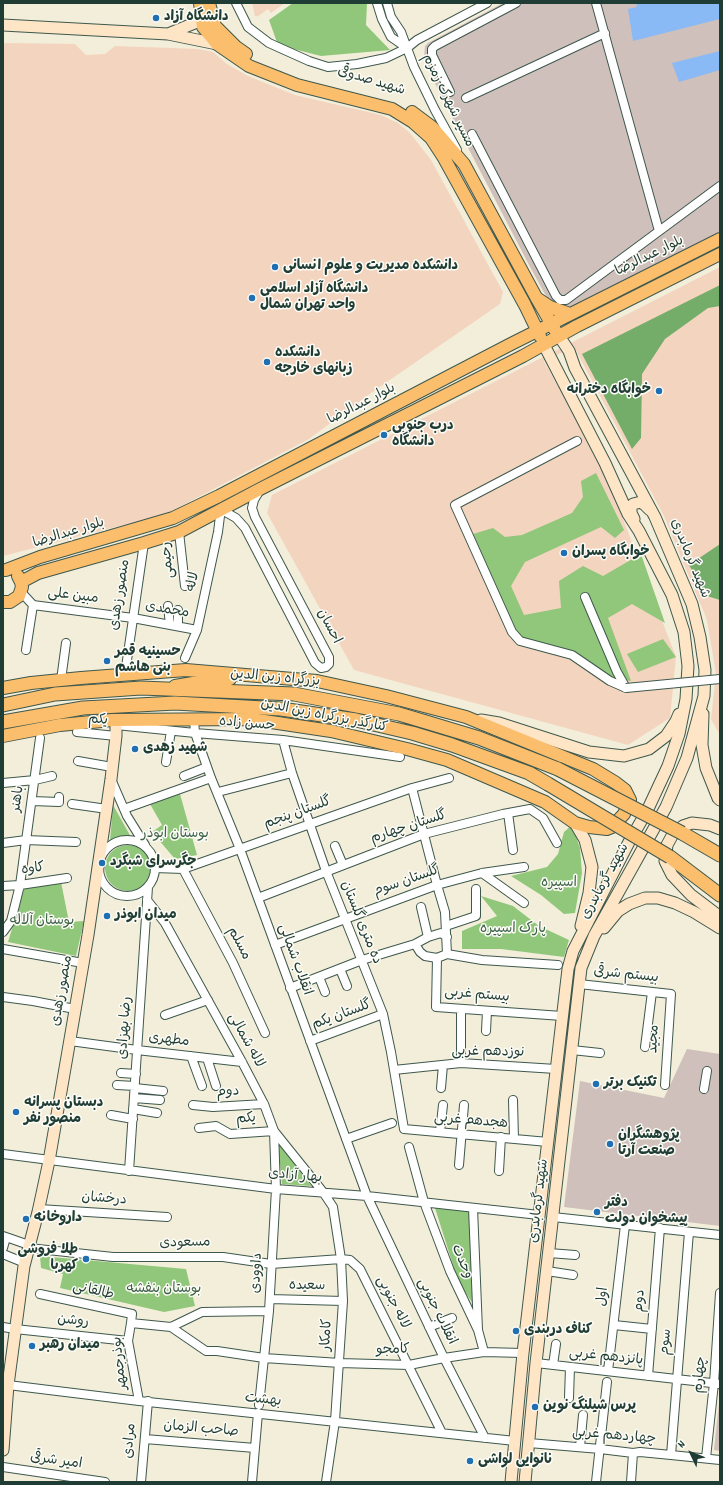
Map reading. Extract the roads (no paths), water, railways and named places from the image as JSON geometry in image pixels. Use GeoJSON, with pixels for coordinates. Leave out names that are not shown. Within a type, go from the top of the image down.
{"type":"FeatureCollection","features":[{"type":"Feature","properties":{"kind":"highway","name":"بزرگراه زین الدین"},"geometry":{"type":"LineString","coordinates":[[3,705],[55,694],[142,688],[164,688],[294,694],[398,714],[479,738],[558,769],[682,833],[720,855]]}},
{"type":"Feature","properties":{"kind":"highway","name":"بزرگراه زین الدین"},"geometry":{"type":"LineString","coordinates":[[3,722],[83,708],[175,703],[281,709],[356,720],[412,733],[452,745],[529,773],[670,857],[720,895]]}},
{"type":"Feature","properties":{"kind":"main road"},"geometry":{"type":"LineString","coordinates":[[168,34],[208,12],[200,3]]}},
{"type":"Feature","properties":{"kind":"main road","name":"شهید صدوقی"},"geometry":{"type":"LineString","coordinates":[[208,12],[204,27],[217,44],[249,66],[297,85],[392,110],[413,122],[431,138],[444,158],[525,305],[544,345]]}},
{"type":"Feature","properties":{"kind":"main road","name":"شهید صدوقی"},"geometry":{"type":"LineString","coordinates":[[208,12],[215,26],[225,37],[236,48],[252,58],[300,77],[396,102],[416,115],[437,125],[464,164],[536,297],[559,336]]}},
{"type":"Feature","properties":{"kind":"main road"},"geometry":{"type":"LineString","coordinates":[[3,25],[168,34],[217,44]]}},
{"type":"Feature","properties":{"kind":"main road","name":"بلوار عبدالرضا"},"geometry":{"type":"LineString","coordinates":[[4,569],[173,518],[219,496],[538,330],[720,239]]}},
{"type":"Feature","properties":{"kind":"main road","name":"بلوار عبدالرضا"},"geometry":{"type":"LineString","coordinates":[[3,602],[10,602],[15,599],[21,587],[43,571],[144,544],[179,532],[260,489],[720,254]]}},
{"type":"Feature","properties":{"kind":"main road"},"geometry":{"type":"LineString","coordinates":[[536,297],[550,307],[570,314]]}},
{"type":"Feature","properties":{"kind":"main road"},"geometry":{"type":"LineString","coordinates":[[511,344],[523,330],[525,321],[525,305]]}},
{"type":"Feature","properties":{"kind":"main road","name":"شهید گرمابدری"},"geometry":{"type":"LineString","coordinates":[[525,1482],[536,1364],[581,968],[594,936],[666,807],[687,758],[704,696],[705,670],[700,637],[692,604],[655,517],[579,374],[569,351],[559,336]]}},
{"type":"Feature","properties":{"kind":"main road","name":"شهید گرمابدری"},"geometry":{"type":"LineString","coordinates":[[511,1482],[523,1353],[568,969],[576,944],[629,842],[647,811],[668,766],[679,734],[686,699],[688,666],[684,632],[672,594],[639,531],[628,514],[605,463],[544,345]]}},
{"type":"Feature","properties":{"kind":"main road"},"geometry":{"type":"LineString","coordinates":[[639,531],[631,513],[633,504],[641,502],[655,517]]}},
{"type":"Feature","properties":{"kind":"main road"},"geometry":{"type":"LineString","coordinates":[[40,557],[38,566],[43,571]]}},
{"type":"Feature","properties":{"kind":"main road"},"geometry":{"type":"LineString","coordinates":[[4,569],[16,573],[21,587]]}},
{"type":"Feature","properties":{"kind":"main road","name":"کنارگذر بزرگراه زین الدین"},"geometry":{"type":"LineString","coordinates":[[3,688],[61,680],[186,670],[317,681],[386,696],[466,717],[593,769],[625,790],[630,800],[624,814],[612,827],[606,829],[589,827],[575,823],[545,802],[447,760],[331,731],[251,719],[194,719],[116,727],[60,725],[3,736]]}},
{"type":"Feature","properties":{"kind":"main road"},"geometry":{"type":"LineString","coordinates":[[164,688],[226,679],[286,678]]}},
{"type":"Feature","properties":{"kind":"main road"},"geometry":{"type":"LineString","coordinates":[[704,696],[702,745],[706,768],[720,800]]}},
{"type":"Feature","properties":{"kind":"main road"},"geometry":{"type":"LineString","coordinates":[[466,717],[499,723],[589,752],[624,756],[649,749],[666,736],[676,721],[686,699]]}},
{"type":"Feature","properties":{"kind":"main road","name":"منصور زهدی"},"geometry":{"type":"LineString","coordinates":[[3,1367],[9,1328],[39,1209],[49,1160],[83,963],[107,809],[116,727]]}},
{"type":"Feature","properties":{"kind":"main road"},"geometry":{"type":"LineString","coordinates":[[575,823],[585,840],[592,867],[589,893],[576,944]]}},
{"type":"Feature","properties":{"kind":"main road"},"geometry":{"type":"LineString","coordinates":[[720,829],[710,825],[692,823],[683,826],[674,834],[667,845],[665,861],[672,875],[681,885],[691,895],[720,917]]}},
{"type":"Feature","properties":{"kind":"main road"},"geometry":{"type":"LineString","coordinates":[[581,968],[599,933],[618,911],[629,904],[645,898],[658,898],[674,903],[694,912],[720,928]]}},
{"type":"Feature","properties":{"kind":"main road"},"geometry":{"type":"LineString","coordinates":[[539,1215],[553,1217]]}},
{"type":"Feature","properties":{"kind":"main road","name":"منصور زهدی"},"geometry":{"type":"LineString","coordinates":[[3,1450],[5,1384],[9,1328]]}},
{"type":"Feature","properties":{"kind":"main road"},"geometry":{"type":"LineString","coordinates":[[515,1441],[529,1443]]}},
{"type":"Feature","properties":{"kind":"street"},"geometry":{"type":"LineString","coordinates":[[236,3],[248,28],[264,39],[308,61],[328,67],[357,64],[386,58],[407,48],[417,40],[487,3]]}},
{"type":"Feature","properties":{"kind":"street"},"geometry":{"type":"LineString","coordinates":[[377,3],[382,20],[391,37],[407,48]]}},
{"type":"Feature","properties":{"kind":"street","name":"مسیر شهرک زمزم"},"geometry":{"type":"LineString","coordinates":[[387,3],[391,17],[401,32],[414,67],[435,110],[437,125]]}},
{"type":"Feature","properties":{"kind":"street"},"geometry":{"type":"LineString","coordinates":[[450,92],[432,55],[432,50],[435,46],[516,3]]}},
{"type":"Feature","properties":{"kind":"street"},"geometry":{"type":"LineString","coordinates":[[596,3],[659,231]]}},
{"type":"Feature","properties":{"kind":"street"},"geometry":{"type":"LineString","coordinates":[[466,98],[605,33]]}},
{"type":"Feature","properties":{"kind":"street"},"geometry":{"type":"LineString","coordinates":[[472,134],[554,293],[560,300],[566,300],[720,186]]}},
{"type":"Feature","properties":{"kind":"street"},"geometry":{"type":"LineString","coordinates":[[577,441],[455,505],[512,632],[520,641],[572,655],[610,681],[626,688],[720,679]]}},
{"type":"Feature","properties":{"kind":"street","name":"احسان"},"geometry":{"type":"LineString","coordinates":[[222,510],[236,518],[247,533],[315,664],[321,668],[326,667],[329,664],[329,657],[252,508],[254,500],[260,489]]}},
{"type":"Feature","properties":{"kind":"street","name":"لاله"},"geometry":{"type":"LineString","coordinates":[[185,658],[197,630],[222,510]]}},
{"type":"Feature","properties":{"kind":"street"},"geometry":{"type":"LineString","coordinates":[[247,533],[251,524],[256,524],[261,528]]}},
{"type":"Feature","properties":{"kind":"street","name":"رحیمی"},"geometry":{"type":"LineString","coordinates":[[179,532],[185,586]]}},
{"type":"Feature","properties":{"kind":"street","name":"منصور زهدی"},"geometry":{"type":"LineString","coordinates":[[125,674],[144,544]]}},
{"type":"Feature","properties":{"kind":"street"},"geometry":{"type":"LineString","coordinates":[[21,587],[33,605],[26,650]]}},
{"type":"Feature","properties":{"kind":"street"},"geometry":{"type":"LineString","coordinates":[[585,597],[617,672],[626,688]]}},
{"type":"Feature","properties":{"kind":"street","name":"مبین علی"},"geometry":{"type":"LineString","coordinates":[[33,605],[133,618]]}},
{"type":"Feature","properties":{"kind":"street"},"geometry":{"type":"LineString","coordinates":[[168,606],[170,625]]}},
{"type":"Feature","properties":{"kind":"street"},"geometry":{"type":"LineString","coordinates":[[178,610],[178,626]]}},
{"type":"Feature","properties":{"kind":"street","name":"محمدی"},"geometry":{"type":"LineString","coordinates":[[133,618],[197,630]]}},
{"type":"Feature","properties":{"kind":"street"},"geometry":{"type":"LineString","coordinates":[[61,680],[66,643]]}},
{"type":"Feature","properties":{"kind":"street","name":"انقلاب شمالی"},"geometry":{"type":"LineString","coordinates":[[194,719],[195,734],[240,849],[366,1196]]}},
{"type":"Feature","properties":{"kind":"street","name":"حسن زاده"},"geometry":{"type":"LineString","coordinates":[[116,727],[283,740],[400,757]]}},
{"type":"Feature","properties":{"kind":"street","name":"یکم"},"geometry":{"type":"LineString","coordinates":[[77,732],[116,727]]}},
{"type":"Feature","properties":{"kind":"street"},"geometry":{"type":"LineString","coordinates":[[166,762],[171,731]]}},
{"type":"Feature","properties":{"kind":"street","name":"باهنر"},"geometry":{"type":"LineString","coordinates":[[3,932],[11,921],[20,885],[40,738]]}},
{"type":"Feature","properties":{"kind":"street","name":"ده متری گلستان"},"geometry":{"type":"LineString","coordinates":[[283,740],[292,773],[326,871],[382,1014],[394,1070],[401,1117]]}},
{"type":"Feature","properties":{"kind":"street"},"geometry":{"type":"LineString","coordinates":[[78,761],[112,767]]}},
{"type":"Feature","properties":{"kind":"street"},"geometry":{"type":"LineString","coordinates":[[184,776],[207,767]]}},
{"type":"Feature","properties":{"kind":"street"},"geometry":{"type":"LineString","coordinates":[[218,792],[292,773]]}},
{"type":"Feature","properties":{"kind":"street"},"geometry":{"type":"LineString","coordinates":[[3,783],[35,780],[52,776]]}},
{"type":"Feature","properties":{"kind":"street"},"geometry":{"type":"LineString","coordinates":[[124,809],[211,778]]}},
{"type":"Feature","properties":{"kind":"street","name":"گلستان پنجم"},"geometry":{"type":"LineString","coordinates":[[155,868],[183,869],[412,788],[449,778]]}},
{"type":"Feature","properties":{"kind":"street"},"geometry":{"type":"LineString","coordinates":[[111,779],[124,809],[151,854],[155,868],[152,881],[148,887],[135,896],[127,897],[112,893],[106,889],[99,876],[98,865],[107,848],[120,840],[134,840],[147,848]]}},
{"type":"Feature","properties":{"kind":"street"},"geometry":{"type":"LineString","coordinates":[[412,788],[445,912],[447,954]]}},
{"type":"Feature","properties":{"kind":"street"},"geometry":{"type":"LineString","coordinates":[[32,801],[59,802],[59,797]]}},
{"type":"Feature","properties":{"kind":"street"},"geometry":{"type":"LineString","coordinates":[[72,804],[107,809]]}},
{"type":"Feature","properties":{"kind":"street","name":"گلستان چهارم"},"geometry":{"type":"LineString","coordinates":[[258,898],[424,834],[508,813],[530,809],[543,818],[557,843]]}},
{"type":"Feature","properties":{"kind":"street"},"geometry":{"type":"LineString","coordinates":[[508,813],[513,850]]}},
{"type":"Feature","properties":{"kind":"street"},"geometry":{"type":"LineString","coordinates":[[3,844],[26,840],[76,842]]}},
{"type":"Feature","properties":{"kind":"street"},"geometry":{"type":"LineString","coordinates":[[335,846],[343,865]]}},
{"type":"Feature","properties":{"kind":"street","name":"گلستان سوم"},"geometry":{"type":"LineString","coordinates":[[275,945],[344,918],[437,885],[482,873],[524,867]]}},
{"type":"Feature","properties":{"kind":"street","name":"مسلم"},"geometry":{"type":"LineString","coordinates":[[183,869],[233,963],[265,1033]]}},
{"type":"Feature","properties":{"kind":"street"},"geometry":{"type":"LineString","coordinates":[[482,873],[524,903]]}},
{"type":"Feature","properties":{"kind":"street","name":"کاوه"},"geometry":{"type":"LineString","coordinates":[[3,886],[67,878]]}},
{"type":"Feature","properties":{"kind":"street","name":"رضا بهزادی"},"geometry":{"type":"LineString","coordinates":[[129,1171],[148,887]]}},
{"type":"Feature","properties":{"kind":"street"},"geometry":{"type":"LineString","coordinates":[[446,926],[476,916],[476,889]]}},
{"type":"Feature","properties":{"kind":"street","name":"لاله شمالی"},"geometry":{"type":"LineString","coordinates":[[147,900],[165,922],[208,1000],[264,1104],[274,1131],[323,1192]]}},
{"type":"Feature","properties":{"kind":"street"},"geometry":{"type":"LineString","coordinates":[[421,907],[428,937]]}},
{"type":"Feature","properties":{"kind":"street"},"geometry":{"type":"LineString","coordinates":[[290,988],[362,960],[415,944],[428,937],[441,933],[447,937]]}},
{"type":"Feature","properties":{"kind":"street"},"geometry":{"type":"LineString","coordinates":[[415,944],[420,952],[425,956],[437,958],[447,954],[482,960],[558,964]]}},
{"type":"Feature","properties":{"kind":"street"},"geometry":{"type":"LineString","coordinates":[[3,949],[83,963]]}},
{"type":"Feature","properties":{"kind":"street","name":"بیستم غربی"},"geometry":{"type":"LineString","coordinates":[[437,958],[436,1007],[461,1010],[562,1016]]}},
{"type":"Feature","properties":{"kind":"street"},"geometry":{"type":"LineString","coordinates":[[340,969],[347,986]]}},
{"type":"Feature","properties":{"kind":"street"},"geometry":{"type":"LineString","coordinates":[[319,977],[325,992]]}},
{"type":"Feature","properties":{"kind":"street","name":"بیستم شرقی"},"geometry":{"type":"LineString","coordinates":[[579,984],[671,994]]}},
{"type":"Feature","properties":{"kind":"street"},"geometry":{"type":"LineString","coordinates":[[645,1047],[652,992]]}},
{"type":"Feature","properties":{"kind":"street","name":"مجید"},"geometry":{"type":"LineString","coordinates":[[665,1085],[671,994]]}},
{"type":"Feature","properties":{"kind":"street"},"geometry":{"type":"LineString","coordinates":[[3,997],[75,1009]]}},
{"type":"Feature","properties":{"kind":"street"},"geometry":{"type":"LineString","coordinates":[[165,1015],[208,1000]]}},
{"type":"Feature","properties":{"kind":"street"},"geometry":{"type":"LineString","coordinates":[[461,1010],[461,1063]]}},
{"type":"Feature","properties":{"kind":"street"},"geometry":{"type":"LineString","coordinates":[[486,1031],[487,1011]]}},
{"type":"Feature","properties":{"kind":"street","name":"گلستان یکم"},"geometry":{"type":"LineString","coordinates":[[310,1041],[382,1014]]}},
{"type":"Feature","properties":{"kind":"street","name":"مطهری"},"geometry":{"type":"LineString","coordinates":[[70,1041],[242,1062]]}},
{"type":"Feature","properties":{"kind":"street"},"geometry":{"type":"LineString","coordinates":[[572,1050],[600,1053]]}},
{"type":"Feature","properties":{"kind":"street","name":"دوم"},"geometry":{"type":"LineString","coordinates":[[191,1056],[202,1086]]}},
{"type":"Feature","properties":{"kind":"street"},"geometry":{"type":"LineString","coordinates":[[207,1058],[216,1086]]}},
{"type":"Feature","properties":{"kind":"street","name":"نوزدهم غربی"},"geometry":{"type":"LineString","coordinates":[[394,1070],[461,1063],[556,1069]]}},
{"type":"Feature","properties":{"kind":"street"},"geometry":{"type":"LineString","coordinates":[[441,1088],[443,1065]]}},
{"type":"Feature","properties":{"kind":"street"},"geometry":{"type":"LineString","coordinates":[[704,1089],[707,1070]]}},
{"type":"Feature","properties":{"kind":"street"},"geometry":{"type":"LineString","coordinates":[[121,1073],[136,1074]]}},
{"type":"Feature","properties":{"kind":"street"},"geometry":{"type":"LineString","coordinates":[[116,1086],[163,1091]]}},
{"type":"Feature","properties":{"kind":"street"},"geometry":{"type":"LineString","coordinates":[[134,1098],[160,1100]]}},
{"type":"Feature","properties":{"kind":"street"},"geometry":{"type":"LineString","coordinates":[[513,1100],[514,1139]]}},
{"type":"Feature","properties":{"kind":"street","name":"دوم"},"geometry":{"type":"LineString","coordinates":[[193,1105],[213,1107],[264,1104]]}},
{"type":"Feature","properties":{"kind":"street"},"geometry":{"type":"LineString","coordinates":[[440,1132],[443,1105]]}},
{"type":"Feature","properties":{"kind":"street"},"geometry":{"type":"LineString","coordinates":[[459,1165],[464,1106]]}},
{"type":"Feature","properties":{"kind":"street"},"geometry":{"type":"LineString","coordinates":[[133,1109],[157,1113]]}},
{"type":"Feature","properties":{"kind":"street"},"geometry":{"type":"LineString","coordinates":[[111,1115],[133,1119]]}},
{"type":"Feature","properties":{"kind":"street","name":"هجدهم غربی"},"geometry":{"type":"LineString","coordinates":[[401,1117],[404,1129],[548,1142]]}},
{"type":"Feature","properties":{"kind":"street"},"geometry":{"type":"LineString","coordinates":[[346,1140],[392,1122]]}},
{"type":"Feature","properties":{"kind":"street","name":"یکم"},"geometry":{"type":"LineString","coordinates":[[199,1128],[216,1126],[230,1134],[274,1131]]}},
{"type":"Feature","properties":{"kind":"street","name":"داوودی"},"geometry":{"type":"LineString","coordinates":[[252,1482],[270,1299],[276,1189],[274,1131]]}},
{"type":"Feature","properties":{"kind":"street"},"geometry":{"type":"LineString","coordinates":[[499,1170],[501,1138]]}},
{"type":"Feature","properties":{"kind":"street"},"geometry":{"type":"LineString","coordinates":[[409,1148],[424,1202]]}},
{"type":"Feature","properties":{"kind":"street","name":"بهار آزادی"},"geometry":{"type":"LineString","coordinates":[[3,1154],[276,1189],[366,1196],[539,1215]]}},
{"type":"Feature","properties":{"kind":"street","name":"کامکار"},"geometry":{"type":"LineString","coordinates":[[323,1192],[333,1207],[341,1259],[343,1301],[340,1363],[326,1482]]}},
{"type":"Feature","properties":{"kind":"street","name":"انقلاب جنوبی"},"geometry":{"type":"LineString","coordinates":[[366,1196],[444,1358],[485,1438]]}},
{"type":"Feature","properties":{"kind":"street","name":"وحدت"},"geometry":{"type":"LineString","coordinates":[[424,1202],[450,1271],[478,1330],[484,1352]]}},
{"type":"Feature","properties":{"kind":"street","name":"وحدت"},"geometry":{"type":"LineString","coordinates":[[473,1208],[478,1330]]}},
{"type":"Feature","properties":{"kind":"street","name":"درخشان"},"geometry":{"type":"LineString","coordinates":[[39,1209],[167,1217]]}},
{"type":"Feature","properties":{"kind":"street"},"geometry":{"type":"LineString","coordinates":[[553,1217],[720,1235]]}},
{"type":"Feature","properties":{"kind":"street","name":"اول"},"geometry":{"type":"LineString","coordinates":[[608,1372],[625,1225]]}},
{"type":"Feature","properties":{"kind":"street","name":"دوم"},"geometry":{"type":"LineString","coordinates":[[648,1376],[660,1228]]}},
{"type":"Feature","properties":{"kind":"street","name":"سوم"},"geometry":{"type":"LineString","coordinates":[[671,1455],[689,1232]]}},
{"type":"Feature","properties":{"kind":"street"},"geometry":{"type":"LineString","coordinates":[[3,1236],[29,1246]]}},
{"type":"Feature","properties":{"kind":"street"},"geometry":{"type":"LineString","coordinates":[[3,1236],[5,1240],[3,1248]]}},
{"type":"Feature","properties":{"kind":"street","name":"مسعودی"},"geometry":{"type":"LineString","coordinates":[[29,1246],[112,1257],[223,1257],[271,1264],[341,1259]]}},
{"type":"Feature","properties":{"kind":"street"},"geometry":{"type":"LineString","coordinates":[[549,1253],[575,1255]]}},
{"type":"Feature","properties":{"kind":"street"},"geometry":{"type":"LineString","coordinates":[[3,1254],[24,1264]]}},
{"type":"Feature","properties":{"kind":"street","name":"لاله جنوبی"},"geometry":{"type":"LineString","coordinates":[[341,1259],[350,1260],[360,1269],[442,1433]]}},
{"type":"Feature","properties":{"kind":"street"},"geometry":{"type":"LineString","coordinates":[[547,1271],[573,1274]]}},
{"type":"Feature","properties":{"kind":"street","name":"چهارم"},"geometry":{"type":"LineString","coordinates":[[706,1458],[717,1383],[720,1293]]}},
{"type":"Feature","properties":{"kind":"street","name":"طالقانی"},"geometry":{"type":"LineString","coordinates":[[40,1294],[132,1314],[131,1323]]}},
{"type":"Feature","properties":{"kind":"street","name":"سعیده"},"geometry":{"type":"LineString","coordinates":[[270,1299],[343,1301]]}},
{"type":"Feature","properties":{"kind":"street"},"geometry":{"type":"LineString","coordinates":[[171,1327],[202,1312],[269,1311]]}},
{"type":"Feature","properties":{"kind":"street"},"geometry":{"type":"LineString","coordinates":[[429,1327],[452,1318]]}},
{"type":"Feature","properties":{"kind":"street"},"geometry":{"type":"LineString","coordinates":[[131,1323],[155,1324],[171,1327],[206,1351],[217,1351],[264,1358]]}},
{"type":"Feature","properties":{"kind":"street","name":"بوذرجمهر"},"geometry":{"type":"LineString","coordinates":[[131,1323],[128,1341],[138,1401]]}},
{"type":"Feature","properties":{"kind":"street"},"geometry":{"type":"LineString","coordinates":[[614,1325],[652,1329]]}},
{"type":"Feature","properties":{"kind":"street","name":"روشن"},"geometry":{"type":"LineString","coordinates":[[9,1328],[128,1341]]}},
{"type":"Feature","properties":{"kind":"street"},"geometry":{"type":"LineString","coordinates":[[553,1365],[556,1344]]}},
{"type":"Feature","properties":{"kind":"street","name":"کامجو"},"geometry":{"type":"LineString","coordinates":[[264,1358],[340,1363],[409,1365],[484,1352],[523,1353]]}},
{"type":"Feature","properties":{"kind":"street","name":"پانزدهم غربی"},"geometry":{"type":"LineString","coordinates":[[536,1364],[717,1383]]}},
{"type":"Feature","properties":{"kind":"street"},"geometry":{"type":"LineString","coordinates":[[569,1398],[570,1367]]}},
{"type":"Feature","properties":{"kind":"street"},"geometry":{"type":"LineString","coordinates":[[596,1482],[607,1382]]}},
{"type":"Feature","properties":{"kind":"street","name":"بهشت"},"geometry":{"type":"LineString","coordinates":[[5,1384],[148,1402],[258,1409],[334,1421],[515,1441]]}},
{"type":"Feature","properties":{"kind":"street","name":"مرادی"},"geometry":{"type":"LineString","coordinates":[[141,1482],[148,1402]]}},
{"type":"Feature","properties":{"kind":"street"},"geometry":{"type":"LineString","coordinates":[[578,1447],[581,1416]]}},
{"type":"Feature","properties":{"kind":"street","name":"صاحب الزمان"},"geometry":{"type":"LineString","coordinates":[[144,1438],[255,1448]]}},
{"type":"Feature","properties":{"kind":"street","name":"چهاردهم غربی"},"geometry":{"type":"LineString","coordinates":[[529,1443],[720,1460]]}},
{"type":"Feature","properties":{"kind":"street"},"geometry":{"type":"LineString","coordinates":[[631,1482],[633,1453]]}},
{"type":"Feature","properties":{"kind":"street","name":"امیر شرقی"},"geometry":{"type":"LineString","coordinates":[[3,1467],[106,1482]]}},
{"type":"Feature","properties":{"kind":"water"},"geometry":{"type":"Polygon","coordinates":[[[636,3],[720,3],[720,19],[633,41],[628,9],[637,7],[636,3]]]}},
{"type":"Feature","properties":{"kind":"water"},"geometry":{"type":"Polygon","coordinates":[[[720,51],[720,70],[679,82],[672,63],[720,51]]]}},
{"type":"Feature","properties":{"kind":"place","name":"دانشگاه آزاد"},"geometry":{"type":"Point","coordinates":[156,18]}},
{"type":"Feature","properties":{"kind":"place","name":"دانشکده مدیریت و علوم انسانی"},"geometry":{"type":"Point","coordinates":[275,267]}},
{"type":"Feature","properties":{"kind":"place","name":"دانشگاه آزاد اسلامی واحد تهران شمال"},"geometry":{"type":"Point","coordinates":[252,298]}},
{"type":"Feature","properties":{"kind":"place","name":"دانشکده زبانهای خارجه"},"geometry":{"type":"Point","coordinates":[267,362]}},
{"type":"Feature","properties":{"kind":"place","name":"خوابگاه دخترانه"},"geometry":{"type":"Point","coordinates":[659,391]}},
{"type":"Feature","properties":{"kind":"place","name":"درب جنوبی دانشگاه"},"geometry":{"type":"Point","coordinates":[384,435]}},
{"type":"Feature","properties":{"kind":"place","name":"خوابگاه پسران"},"geometry":{"type":"Point","coordinates":[564,553]}},
{"type":"Feature","properties":{"kind":"place","name":"حسینیه قمر بنی هاشم"},"geometry":{"type":"Point","coordinates":[107,661]}},
{"type":"Feature","properties":{"kind":"place","name":"شهید زهدی"},"geometry":{"type":"Point","coordinates":[135,749]}},
{"type":"Feature","properties":{"kind":"place","name":"جگرسرای شبگرد"},"geometry":{"type":"Point","coordinates":[102,863]}},
{"type":"Feature","properties":{"kind":"place","name":"میدان ابوذر"},"geometry":{"type":"Point","coordinates":[107,916]}},
{"type":"Feature","properties":{"kind":"place","name":"تکنیک برتر"},"geometry":{"type":"Point","coordinates":[596,1084]}},
{"type":"Feature","properties":{"kind":"place","name":"دبستان پسرانه منصور نفر"},"geometry":{"type":"Point","coordinates":[16,1112]}},
{"type":"Feature","properties":{"kind":"place","name":"پژوهشگران صنعت آرتا"},"geometry":{"type":"Point","coordinates":[610,1144]}},
{"type":"Feature","properties":{"kind":"place","name":"دفتر پیشخوان دولت"},"geometry":{"type":"Point","coordinates":[597,1212]}},
{"type":"Feature","properties":{"kind":"place","name":"داروخانه"},"geometry":{"type":"Point","coordinates":[26,1219]}},
{"type":"Feature","properties":{"kind":"place","name":"طلا فروشی کهربا"},"geometry":{"type":"Point","coordinates":[86,1259]}},
{"type":"Feature","properties":{"kind":"place","name":"کناف دربندی"},"geometry":{"type":"Point","coordinates":[516,1331]}},
{"type":"Feature","properties":{"kind":"place","name":"میدان رهبر"},"geometry":{"type":"Point","coordinates":[32,1346]}},
{"type":"Feature","properties":{"kind":"place","name":"پرس شیلنگ نوین"},"geometry":{"type":"Point","coordinates":[535,1407]}},
{"type":"Feature","properties":{"kind":"place","name":"نانوایی لواشی"},"geometry":{"type":"Point","coordinates":[470,1461]}},
{"type":"Feature","properties":{"kind":"park label","name":"بوستان ابوذر"},"geometry":{"type":"Point","coordinates":[175,835]}},
{"type":"Feature","properties":{"kind":"park label","name":"اسپیره"},"geometry":{"type":"Point","coordinates":[559,884]}},
{"type":"Feature","properties":{"kind":"park label","name":"بوستان آلاله"},"geometry":{"type":"Point","coordinates":[42,922]}},
{"type":"Feature","properties":{"kind":"park label","name":"پارک اسپیره"},"geometry":{"type":"Point","coordinates":[513,930]}},
{"type":"Feature","properties":{"kind":"park label","name":"بوستان بنفشه"},"geometry":{"type":"Point","coordinates":[164,1290]}}]}
